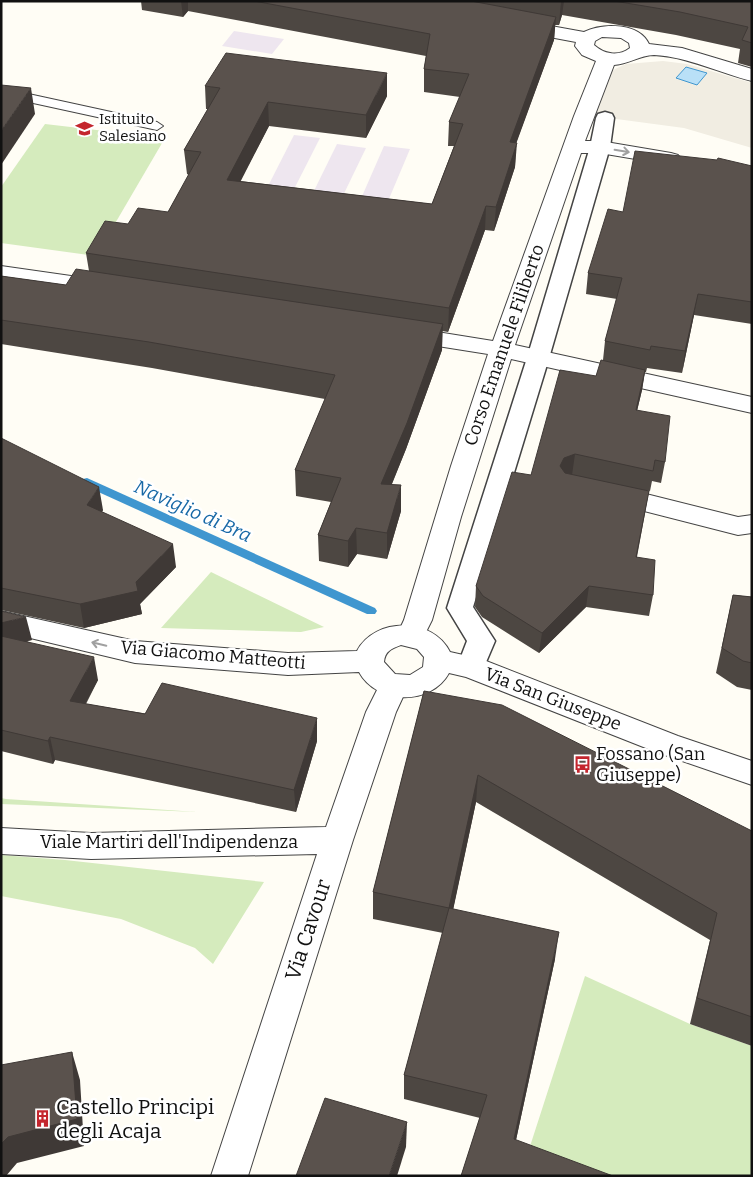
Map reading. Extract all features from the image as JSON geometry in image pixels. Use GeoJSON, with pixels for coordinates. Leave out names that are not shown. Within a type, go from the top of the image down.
{"type":"FeatureCollection","features":[{"type":"Feature","properties":{"kind":"street"},"geometry":{"type":"LineString","coordinates":[[500,23],[586,38],[598,32],[626,33],[638,41],[641,46],[640,50]]}},
{"type":"Feature","properties":{"kind":"street"},"geometry":{"type":"LineString","coordinates":[[586,38],[584,46],[587,50],[592,54],[607,58],[624,58],[636,54],[640,50],[655,49],[694,56],[752,75]]}},
{"type":"Feature","properties":{"kind":"street","name":"Corso Emanuele Filiberto"},"geometry":{"type":"LineString","coordinates":[[411,635],[418,620],[455,491],[500,350],[574,147],[592,90],[607,58]]}},
{"type":"Feature","properties":{"kind":"street","name":"Corso Emanuele Filiberto"},"geometry":{"type":"LineString","coordinates":[[471,668],[481,641],[460,608],[538,358],[600,147],[605,118]]}},
{"type":"Feature","properties":{"kind":"street"},"geometry":{"type":"LineString","coordinates":[[574,147],[600,147],[694,164]]}},
{"type":"Feature","properties":{"kind":"street"},"geometry":{"type":"LineString","coordinates":[[1,272],[124,291]]}},
{"type":"Feature","properties":{"kind":"street"},"geometry":{"type":"LineString","coordinates":[[388,332],[500,350],[752,405]]}},
{"type":"Feature","properties":{"kind":"street"},"geometry":{"type":"LineString","coordinates":[[591,490],[648,502],[730,524],[752,524]]}},
{"type":"Feature","properties":{"kind":"street","name":"Via Giacomo Matteotti"},"geometry":{"type":"LineString","coordinates":[[1,621],[136,652],[288,664],[368,661]]}},
{"type":"Feature","properties":{"kind":"street"},"geometry":{"type":"LineString","coordinates":[[411,635],[430,644],[436,652],[438,660],[433,676],[416,686],[394,686],[376,676],[370,669],[368,661],[375,646],[382,640],[391,636],[411,635]]}},
{"type":"Feature","properties":{"kind":"street","name":"Via San Giuseppe"},"geometry":{"type":"LineString","coordinates":[[438,660],[471,668],[667,744],[752,773]]}},
{"type":"Feature","properties":{"kind":"street","name":"Via Cavour"},"geometry":{"type":"LineString","coordinates":[[229,1176],[381,712],[394,686]]}},
{"type":"Feature","properties":{"kind":"street","name":"Viale Martiri dell'Indipendenza"},"geometry":{"type":"LineString","coordinates":[[1,840],[91,846],[338,840]]}},
{"type":"Feature","properties":{"kind":"lane"},"geometry":{"type":"LineString","coordinates":[[1,92],[157,126]]}},
{"type":"Feature","properties":{"kind":"shaded area"},"geometry":{"type":"Polygon","coordinates":[[[234,31],[284,39],[272,54],[222,46],[234,31]]]}},
{"type":"Feature","properties":{"kind":"shaded area"},"geometry":{"type":"Polygon","coordinates":[[[663,61],[687,64],[752,83],[752,148],[684,128],[594,116],[607,75],[626,64],[663,61]]]}},
{"type":"Feature","properties":{"kind":"shaded area"},"geometry":{"type":"Polygon","coordinates":[[[294,135],[320,138],[288,201],[262,198],[294,135]]]}},
{"type":"Feature","properties":{"kind":"shaded area"},"geometry":{"type":"Polygon","coordinates":[[[337,144],[366,148],[337,208],[308,203],[337,144]]]}},
{"type":"Feature","properties":{"kind":"shaded area"},"geometry":{"type":"Polygon","coordinates":[[[384,146],[410,149],[383,213],[356,210],[384,146]]]}},
{"type":"Feature","properties":{"kind":"green space"},"geometry":{"type":"Polygon","coordinates":[[[45,124],[165,138],[96,256],[1,243],[1,187],[45,124]]]}},
{"type":"Feature","properties":{"kind":"green space"},"geometry":{"type":"Polygon","coordinates":[[[211,572],[324,627],[301,632],[161,628],[211,572]]]}},
{"type":"Feature","properties":{"kind":"green space"},"geometry":{"type":"Polygon","coordinates":[[[1,798],[6,799],[197,812],[1,804],[1,798]]]}},
{"type":"Feature","properties":{"kind":"green space"},"geometry":{"type":"Polygon","coordinates":[[[1,855],[65,860],[264,882],[213,964],[195,948],[121,919],[1,896],[1,855]]]}},
{"type":"Feature","properties":{"kind":"green space"},"geometry":{"type":"Polygon","coordinates":[[[585,976],[690,1024],[752,1046],[752,1176],[544,1176],[523,1168],[585,976]]]}},
{"type":"Feature","properties":{"kind":"water"},"geometry":{"type":"Polygon","coordinates":[[[686,67],[707,73],[697,85],[676,78],[686,67]]]}},
{"type":"Feature","properties":{"kind":"building"},"geometry":{"type":"Polygon","coordinates":[[[254,1],[471,1],[556,17],[510,142],[517,143],[496,207],[486,206],[449,308],[86,253],[105,221],[128,224],[138,208],[168,212],[201,152],[184,150],[220,88],[205,86],[226,53],[387,73],[366,115],[268,102],[227,180],[432,204],[463,124],[449,122],[469,74],[424,69],[430,34],[254,1]]]}},
{"type":"Feature","properties":{"kind":"building"},"geometry":{"type":"Polygon","coordinates":[[[614,1],[752,1],[752,43],[742,40],[748,27],[680,12],[614,1]]]}},
{"type":"Feature","properties":{"kind":"building"},"geometry":{"type":"Polygon","coordinates":[[[1,85],[31,88],[1,131],[1,85]]]}},
{"type":"Feature","properties":{"kind":"building"},"geometry":{"type":"Polygon","coordinates":[[[635,151],[717,160],[718,158],[752,166],[752,302],[698,294],[685,351],[651,346],[650,350],[605,341],[622,278],[588,273],[608,209],[623,212],[635,151]]]}},
{"type":"Feature","properties":{"kind":"building"},"geometry":{"type":"Polygon","coordinates":[[[76,269],[443,324],[407,423],[381,484],[401,485],[387,533],[356,528],[348,541],[318,535],[341,478],[295,470],[335,375],[149,342],[1,320],[1,276],[66,285],[76,269]]]}},
{"type":"Feature","properties":{"kind":"building"},"geometry":{"type":"Polygon","coordinates":[[[601,360],[645,370],[636,410],[670,416],[665,462],[655,460],[653,471],[575,454],[564,458],[560,466],[565,473],[649,491],[636,557],[655,560],[653,595],[589,586],[542,633],[483,596],[476,586],[512,472],[531,475],[560,370],[596,376],[601,360]]]}},
{"type":"Feature","properties":{"kind":"building"},"geometry":{"type":"Polygon","coordinates":[[[1,438],[99,487],[87,505],[173,544],[136,582],[138,591],[80,604],[1,588],[1,438]]]}},
{"type":"Feature","properties":{"kind":"building"},"geometry":{"type":"Polygon","coordinates":[[[733,595],[752,597],[752,663],[743,661],[722,648],[733,595]]]}},
{"type":"Feature","properties":{"kind":"building"},"geometry":{"type":"Polygon","coordinates":[[[1,611],[26,617],[1,623],[1,611]]]}},
{"type":"Feature","properties":{"kind":"building"},"geometry":{"type":"Polygon","coordinates":[[[1,636],[94,657],[70,701],[145,714],[162,683],[317,718],[294,790],[50,737],[48,741],[1,730],[1,636]]]}},
{"type":"Feature","properties":{"kind":"building"},"geometry":{"type":"Polygon","coordinates":[[[424,691],[502,705],[752,831],[752,1017],[697,998],[717,913],[478,775],[449,908],[373,892],[424,691]]]}},
{"type":"Feature","properties":{"kind":"building"},"geometry":{"type":"Polygon","coordinates":[[[449,908],[559,932],[514,1139],[613,1176],[461,1176],[487,1095],[404,1075],[449,908]]]}},
{"type":"Feature","properties":{"kind":"building"},"geometry":{"type":"Polygon","coordinates":[[[72,1052],[77,1119],[8,1137],[1,1144],[1,1065],[72,1052]]]}},
{"type":"Feature","properties":{"kind":"building"},"geometry":{"type":"Polygon","coordinates":[[[325,1098],[407,1122],[389,1176],[296,1176],[325,1098]]]}},
{"type":"Feature","properties":{"kind":"waterway","name":"Naviglio di Bra"},"geometry":{"type":"LineString","coordinates":[[87,482],[371,611]]}},
{"type":"Feature","properties":{"kind":"place","name":"Istituito Salesiano"},"geometry":{"type":"Point","coordinates":[85,128]}},
{"type":"Feature","properties":{"kind":"place","name":"Fossano (San Giuseppe)"},"geometry":{"type":"Point","coordinates":[582,764]}},
{"type":"Feature","properties":{"kind":"place","name":"Castello Principi degli Acaja"},"geometry":{"type":"Point","coordinates":[42,1119]}}]}
